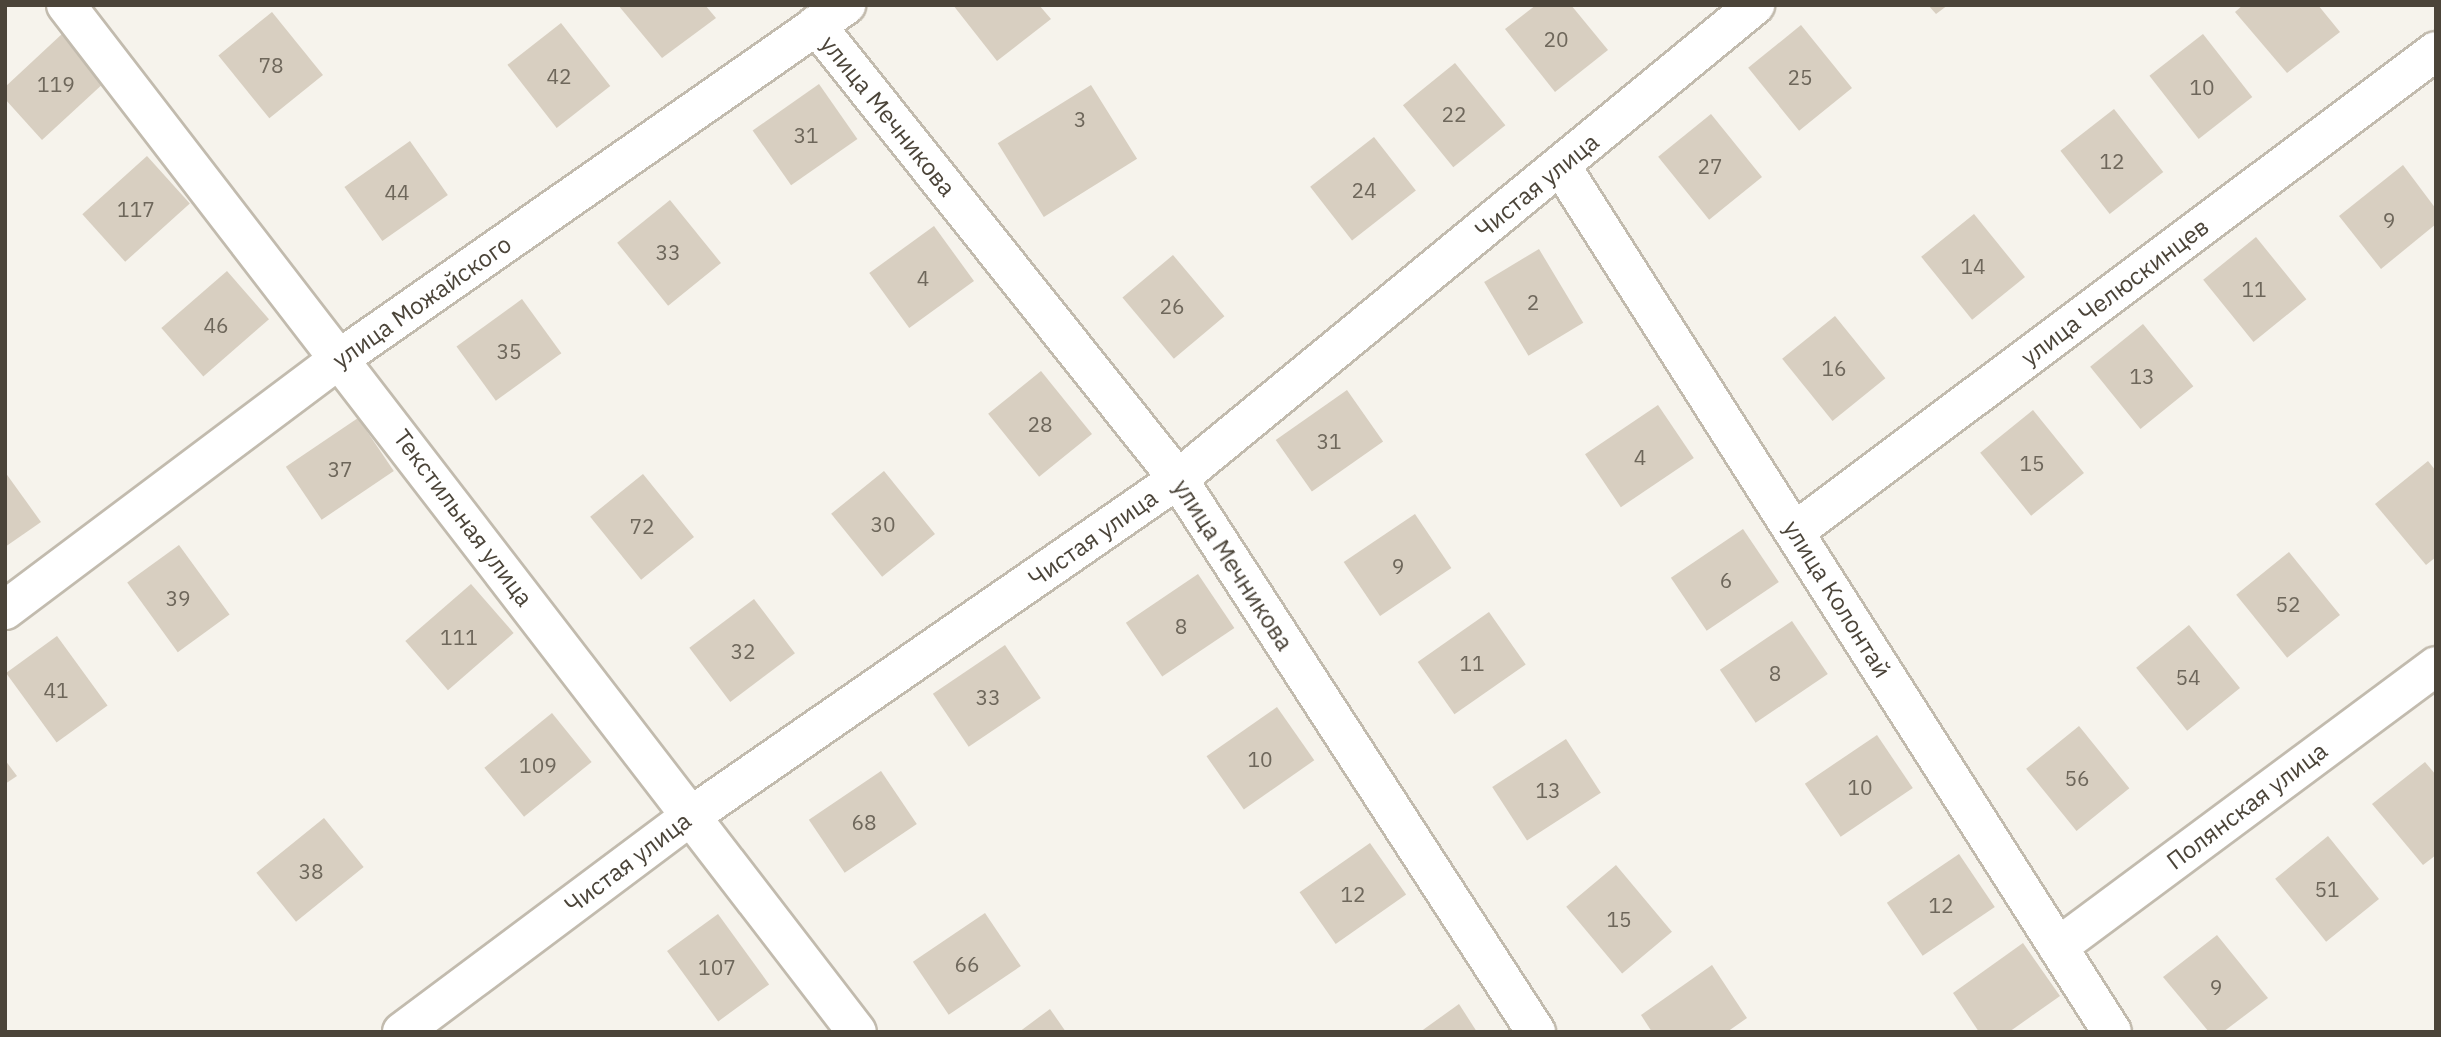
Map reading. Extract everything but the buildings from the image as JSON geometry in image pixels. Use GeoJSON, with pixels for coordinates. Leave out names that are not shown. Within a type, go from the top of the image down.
{"type":"FeatureCollection","features":[{"type":"Feature","properties":{"kind":"street","name":"Текстильная улица"},"geometry":{"type":"LineString","coordinates":[[66,5],[342,357],[688,818],[857,1032]]}},
{"type":"Feature","properties":{"kind":"street","name":"Чистая улица"},"geometry":{"type":"LineString","coordinates":[[402,1032],[688,818],[1178,479],[1755,5]]}},
{"type":"Feature","properties":{"kind":"street","name":"улица Можайского"},"geometry":{"type":"LineString","coordinates":[[5,610],[342,357],[831,15]]}},
{"type":"Feature","properties":{"kind":"street","name":"улица Мечникова"},"geometry":{"type":"LineString","coordinates":[[831,15],[1178,479],[1536,1032]]}},
{"type":"Feature","properties":{"kind":"street","name":"улица Челюскинцев"},"geometry":{"type":"LineString","coordinates":[[1794,532],[2436,51]]}},
{"type":"Feature","properties":{"kind":"street","name":"улица Колонтай"},"geometry":{"type":"LineString","coordinates":[[1561,166],[2112,1032]]}},
{"type":"Feature","properties":{"kind":"street","name":"Полянская улица"},"geometry":{"type":"LineString","coordinates":[[2058,947],[2436,666]]}}]}
